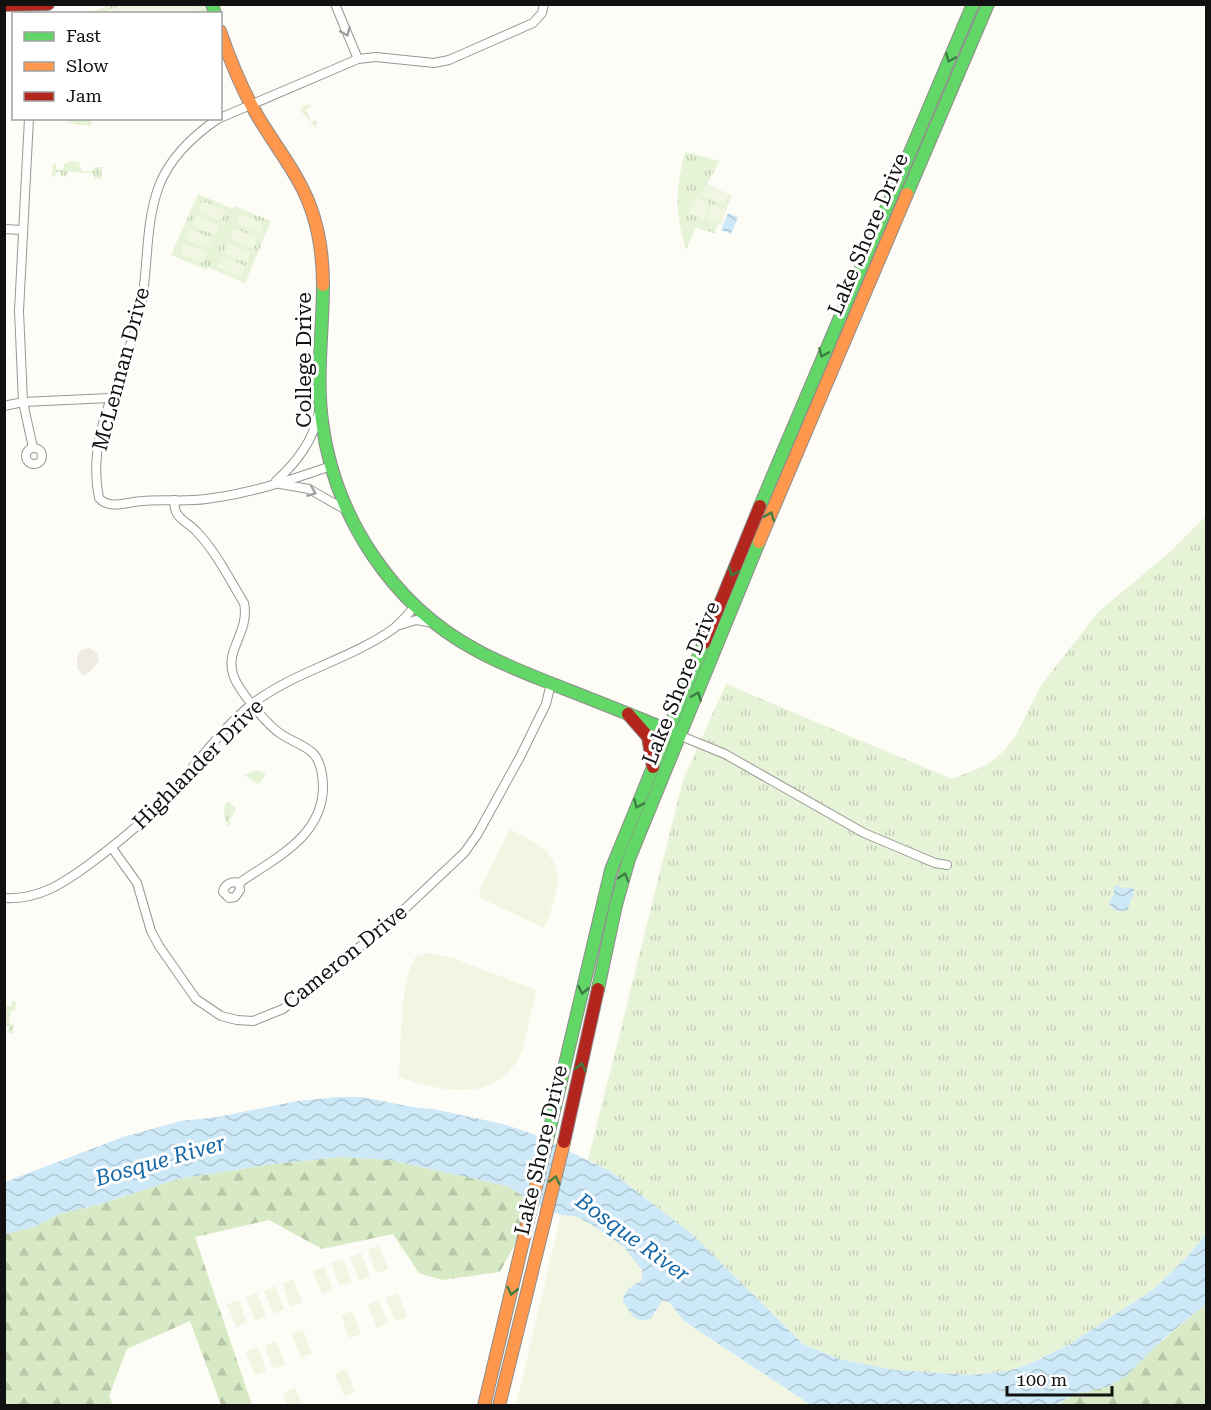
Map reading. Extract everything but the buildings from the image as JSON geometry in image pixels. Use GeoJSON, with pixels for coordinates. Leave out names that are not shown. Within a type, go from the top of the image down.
{"type":"FeatureCollection","features":[{"type":"Feature","properties":{"kind":"main road"},"geometry":{"type":"LineString","coordinates":[[4,5],[34,10],[48,4]]}},
{"type":"Feature","properties":{"kind":"main road","name":"Lake Shore Drive"},"geometry":{"type":"LineString","coordinates":[[499,1406],[568,1125],[621,887],[675,733],[759,507],[973,4]]}},
{"type":"Feature","properties":{"kind":"main road","name":"Lake Shore Drive"},"geometry":{"type":"LineString","coordinates":[[484,1406],[553,1121],[606,888],[617,854],[653,769],[675,733],[988,4]]}},
{"type":"Feature","properties":{"kind":"main road","name":"College Drive"},"geometry":{"type":"LineString","coordinates":[[222,36],[250,104],[298,177],[317,228],[323,276],[321,404],[326,446],[346,510],[375,560],[415,606],[435,623],[485,655],[675,733]]}},
{"type":"Feature","properties":{"kind":"main road"},"geometry":{"type":"LineString","coordinates":[[628,714],[648,737],[653,769]]}},
{"type":"Feature","properties":{"kind":"street"},"geometry":{"type":"LineString","coordinates":[[335,4],[358,59]]}},
{"type":"Feature","properties":{"kind":"street","name":"McLennan Drive"},"geometry":{"type":"LineString","coordinates":[[222,117],[358,59],[376,57],[419,63],[441,63],[533,23],[542,13],[544,4]]}},
{"type":"Feature","properties":{"kind":"street"},"geometry":{"type":"LineString","coordinates":[[29,120],[19,311],[23,402],[33,448]]}},
{"type":"Feature","properties":{"kind":"street","name":"McLennan Drive"},"geometry":{"type":"LineString","coordinates":[[175,500],[110,505],[101,501],[98,493],[96,461],[102,423],[140,314],[150,221],[160,184],[185,145],[217,120]]}},
{"type":"Feature","properties":{"kind":"street"},"geometry":{"type":"LineString","coordinates":[[4,229],[22,230]]}},
{"type":"Feature","properties":{"kind":"street"},"geometry":{"type":"LineString","coordinates":[[4,406],[23,402],[111,398]]}},
{"type":"Feature","properties":{"kind":"street"},"geometry":{"type":"LineString","coordinates":[[274,484],[308,443],[316,427],[321,404]]}},
{"type":"Feature","properties":{"kind":"street"},"geometry":{"type":"LineString","coordinates":[[239,884],[303,837],[315,821],[323,797],[322,771],[313,754],[267,723],[236,681],[231,661],[244,625],[246,611],[244,603],[199,534],[178,517],[174,506],[175,500],[206,499],[274,484],[331,466]]}},
{"type":"Feature","properties":{"kind":"street"},"geometry":{"type":"LineString","coordinates":[[274,484],[309,489],[346,510]]}},
{"type":"Feature","properties":{"kind":"street","name":"Highlander Drive"},"geometry":{"type":"LineString","coordinates":[[394,628],[415,606]]}},
{"type":"Feature","properties":{"kind":"street","name":"Highlander Drive"},"geometry":{"type":"LineString","coordinates":[[4,898],[17,899],[57,888],[112,848],[167,797],[232,723],[253,704],[288,680],[366,645],[394,628],[416,620],[435,623]]}},
{"type":"Feature","properties":{"kind":"street","name":"Cameron Drive"},"geometry":{"type":"LineString","coordinates":[[112,848],[136,883],[151,931],[159,946],[196,999],[221,1016],[237,1020],[253,1021],[268,1016],[283,1009],[360,948],[411,904],[464,853],[477,836],[520,757],[546,704],[552,683]]}},
{"type":"Feature","properties":{"kind":"street"},"geometry":{"type":"LineString","coordinates":[[675,733],[725,754],[749,770],[787,788],[864,833],[947,866]]}},
{"type":"Feature","properties":{"kind":"green space"},"geometry":{"type":"Polygon","coordinates":[[[112,4],[204,5],[206,12],[90,12],[112,4]]]}},
{"type":"Feature","properties":{"kind":"green space"},"geometry":{"type":"Polygon","coordinates":[[[124,4],[196,5],[201,12],[104,12],[124,4]]]}},
{"type":"Feature","properties":{"kind":"green space"},"geometry":{"type":"Polygon","coordinates":[[[309,104],[311,107],[306,109],[311,122],[316,120],[318,123],[315,127],[301,111],[302,107],[309,104]]]}},
{"type":"Feature","properties":{"kind":"green space"},"geometry":{"type":"Polygon","coordinates":[[[64,120],[92,120],[91,126],[73,124],[64,120]]]}},
{"type":"Feature","properties":{"kind":"green space"},"geometry":{"type":"Polygon","coordinates":[[[685,152],[720,161],[707,184],[732,196],[714,233],[696,228],[686,250],[678,213],[679,178],[685,152]]]}},
{"type":"Feature","properties":{"kind":"green space"},"geometry":{"type":"Polygon","coordinates":[[[69,161],[79,162],[82,171],[93,171],[94,167],[102,167],[101,179],[94,179],[93,173],[68,172],[66,177],[61,176],[61,172],[56,172],[52,177],[53,164],[56,164],[56,169],[63,170],[64,164],[69,161]]]}},
{"type":"Feature","properties":{"kind":"green space"},"geometry":{"type":"Polygon","coordinates":[[[706,185],[729,195],[724,205],[702,196],[706,185]]]}},
{"type":"Feature","properties":{"kind":"green space"},"geometry":{"type":"Polygon","coordinates":[[[198,194],[233,209],[235,206],[271,221],[245,283],[208,267],[207,270],[171,255],[198,194]]]}},
{"type":"Feature","properties":{"kind":"green space"},"geometry":{"type":"Polygon","coordinates":[[[695,197],[710,203],[704,219],[689,214],[695,197]]]}},
{"type":"Feature","properties":{"kind":"green space"},"geometry":{"type":"Polygon","coordinates":[[[202,201],[226,211],[221,221],[198,212],[202,201]]]}},
{"type":"Feature","properties":{"kind":"green space"},"geometry":{"type":"Polygon","coordinates":[[[712,204],[727,210],[721,225],[706,219],[712,204]]]}},
{"type":"Feature","properties":{"kind":"green space"},"geometry":{"type":"Polygon","coordinates":[[[240,214],[263,224],[259,234],[236,224],[240,214]]]}},
{"type":"Feature","properties":{"kind":"green space"},"geometry":{"type":"Polygon","coordinates":[[[197,215],[220,225],[215,235],[192,226],[197,215]]]}},
{"type":"Feature","properties":{"kind":"green space"},"geometry":{"type":"Polygon","coordinates":[[[234,228],[258,238],[253,248],[230,239],[234,228]]]}},
{"type":"Feature","properties":{"kind":"green space"},"geometry":{"type":"Polygon","coordinates":[[[190,229],[213,239],[209,249],[186,240],[190,229]]]}},
{"type":"Feature","properties":{"kind":"green space"},"geometry":{"type":"Polygon","coordinates":[[[184,243],[208,253],[203,263],[180,254],[184,243]]]}},
{"type":"Feature","properties":{"kind":"green space"},"geometry":{"type":"Polygon","coordinates":[[[228,243],[251,252],[247,263],[224,253],[228,243]]]}},
{"type":"Feature","properties":{"kind":"green space"},"geometry":{"type":"Polygon","coordinates":[[[222,256],[245,266],[240,276],[217,267],[222,256]]]}},
{"type":"Feature","properties":{"kind":"green space"},"geometry":{"type":"Polygon","coordinates":[[[1206,516],[1206,1234],[1185,1259],[1154,1289],[1068,1345],[1009,1371],[972,1375],[894,1370],[839,1359],[803,1344],[693,1235],[610,1171],[588,1160],[683,780],[726,684],[952,779],[987,765],[1005,750],[1017,734],[1040,687],[1098,612],[1170,552],[1206,516]]]}},
{"type":"Feature","properties":{"kind":"green space"},"geometry":{"type":"Polygon","coordinates":[[[256,770],[266,773],[258,784],[244,775],[256,770]]]}},
{"type":"Feature","properties":{"kind":"green space"},"geometry":{"type":"Polygon","coordinates":[[[228,801],[236,808],[230,819],[231,825],[228,826],[224,817],[225,804],[228,801]]]}},
{"type":"Feature","properties":{"kind":"green space"},"geometry":{"type":"Polygon","coordinates":[[[510,829],[542,848],[555,866],[557,887],[544,928],[481,898],[479,891],[510,829]]]}},
{"type":"Feature","properties":{"kind":"green space"},"geometry":{"type":"Polygon","coordinates":[[[431,953],[453,958],[536,990],[523,1049],[513,1067],[500,1079],[486,1086],[470,1090],[453,1090],[399,1077],[402,1013],[407,978],[411,964],[417,956],[431,953]]]}},
{"type":"Feature","properties":{"kind":"green space"},"geometry":{"type":"Polygon","coordinates":[[[12,1001],[16,1002],[15,1011],[11,1011],[9,1024],[14,1025],[11,1034],[8,1032],[9,1026],[5,1025],[4,1006],[11,1006],[12,1001]]]}},
{"type":"Feature","properties":{"kind":"green space"},"geometry":{"type":"Polygon","coordinates":[[[342,1157],[390,1160],[507,1186],[536,1204],[500,1272],[442,1280],[419,1273],[393,1234],[322,1249],[269,1220],[195,1237],[252,1405],[221,1405],[190,1321],[127,1349],[109,1396],[113,1405],[5,1406],[4,1234],[34,1227],[59,1214],[97,1205],[178,1179],[265,1165],[342,1157]]]}},
{"type":"Feature","properties":{"kind":"green space"},"geometry":{"type":"Polygon","coordinates":[[[570,1214],[602,1230],[633,1257],[643,1276],[642,1280],[627,1290],[655,1315],[662,1301],[669,1302],[684,1321],[811,1405],[516,1406],[561,1215],[570,1214]]]}},
{"type":"Feature","properties":{"kind":"green space"},"geometry":{"type":"Polygon","coordinates":[[[379,1245],[388,1269],[376,1273],[368,1250],[379,1245]]]}},
{"type":"Feature","properties":{"kind":"green space"},"geometry":{"type":"Polygon","coordinates":[[[361,1253],[370,1276],[359,1281],[350,1257],[361,1253]]]}},
{"type":"Feature","properties":{"kind":"green space"},"geometry":{"type":"Polygon","coordinates":[[[343,1259],[352,1282],[340,1286],[331,1263],[343,1259]]]}},
{"type":"Feature","properties":{"kind":"green space"},"geometry":{"type":"Polygon","coordinates":[[[324,1267],[333,1290],[322,1294],[313,1271],[324,1267]]]}},
{"type":"Feature","properties":{"kind":"green space"},"geometry":{"type":"Polygon","coordinates":[[[293,1279],[302,1302],[290,1307],[282,1284],[293,1279]]]}},
{"type":"Feature","properties":{"kind":"green space"},"geometry":{"type":"Polygon","coordinates":[[[275,1286],[284,1309],[273,1314],[264,1291],[275,1286]]]}},
{"type":"Feature","properties":{"kind":"green space"},"geometry":{"type":"Polygon","coordinates":[[[257,1293],[266,1316],[255,1321],[246,1297],[257,1293]]]}},
{"type":"Feature","properties":{"kind":"green space"},"geometry":{"type":"Polygon","coordinates":[[[398,1293],[407,1317],[395,1321],[386,1298],[398,1293]]]}},
{"type":"Feature","properties":{"kind":"green space"},"geometry":{"type":"Polygon","coordinates":[[[239,1300],[247,1323],[236,1327],[227,1304],[239,1300]]]}},
{"type":"Feature","properties":{"kind":"green space"},"geometry":{"type":"Polygon","coordinates":[[[379,1300],[388,1323],[377,1328],[368,1305],[379,1300]]]}},
{"type":"Feature","properties":{"kind":"green space"},"geometry":{"type":"Polygon","coordinates":[[[1206,1304],[1206,1405],[1056,1406],[1075,1394],[1107,1387],[1206,1304]]]}},
{"type":"Feature","properties":{"kind":"green space"},"geometry":{"type":"Polygon","coordinates":[[[352,1311],[361,1334],[349,1338],[341,1315],[352,1311]]]}},
{"type":"Feature","properties":{"kind":"green space"},"geometry":{"type":"Polygon","coordinates":[[[303,1330],[312,1353],[301,1358],[292,1334],[303,1330]]]}},
{"type":"Feature","properties":{"kind":"green space"},"geometry":{"type":"Polygon","coordinates":[[[276,1341],[285,1364],[273,1369],[265,1346],[276,1341]]]}},
{"type":"Feature","properties":{"kind":"green space"},"geometry":{"type":"Polygon","coordinates":[[[258,1347],[266,1371],[255,1375],[246,1352],[258,1347]]]}},
{"type":"Feature","properties":{"kind":"green space"},"geometry":{"type":"Polygon","coordinates":[[[346,1369],[355,1392],[344,1396],[335,1373],[346,1369]]]}},
{"type":"Feature","properties":{"kind":"green space"},"geometry":{"type":"Polygon","coordinates":[[[295,1388],[302,1405],[288,1405],[283,1393],[295,1388]]]}},
{"type":"Feature","properties":{"kind":"shaded area"},"geometry":{"type":"Polygon","coordinates":[[[89,648],[97,653],[99,660],[94,668],[83,675],[77,669],[77,658],[80,651],[89,648]]]}},
{"type":"Feature","properties":{"kind":"water"},"geometry":{"type":"Polygon","coordinates":[[[728,213],[738,217],[731,234],[721,230],[728,213]]]}},
{"type":"Feature","properties":{"kind":"water"},"geometry":{"type":"Polygon","coordinates":[[[1117,885],[1125,889],[1130,887],[1134,889],[1127,910],[1114,910],[1109,903],[1114,894],[1114,887],[1117,885]]]}},
{"type":"Feature","properties":{"kind":"water","name":"Bosque River"},"geometry":{"type":"Polygon","coordinates":[[[362,1097],[503,1124],[533,1134],[610,1171],[693,1235],[803,1344],[839,1359],[894,1370],[972,1375],[1009,1371],[1068,1345],[1154,1289],[1185,1259],[1206,1234],[1206,1304],[1162,1340],[1125,1377],[1107,1387],[1075,1394],[1056,1405],[811,1405],[684,1321],[669,1302],[662,1301],[651,1319],[641,1320],[634,1317],[623,1302],[623,1298],[629,1289],[642,1280],[642,1270],[624,1247],[591,1224],[575,1216],[561,1215],[536,1204],[507,1186],[390,1160],[342,1157],[265,1165],[178,1179],[97,1205],[59,1214],[34,1227],[5,1234],[5,1182],[123,1137],[181,1121],[217,1117],[298,1101],[362,1097]]]}},
{"type":"Feature","properties":{"kind":"traffic: fast"},"geometry":{"type":"LineString","coordinates":[[212,4],[214,12]]}},
{"type":"Feature","properties":{"kind":"traffic: fast"},"geometry":{"type":"LineString","coordinates":[[760,506],[973,4]]}},
{"type":"Feature","properties":{"kind":"traffic: fast"},"geometry":{"type":"LineString","coordinates":[[907,194],[988,4]]}},
{"type":"Feature","properties":{"kind":"traffic: fast"},"geometry":{"type":"LineString","coordinates":[[323,285],[320,404],[329,456],[339,491],[354,523],[372,554],[394,583],[418,609],[446,631],[485,655],[677,734]]}},
{"type":"Feature","properties":{"kind":"traffic: fast"},"geometry":{"type":"LineString","coordinates":[[598,989],[616,905],[629,859],[759,542]]}},
{"type":"Feature","properties":{"kind":"traffic: fast"},"geometry":{"type":"LineString","coordinates":[[539,1174],[611,870],[704,643]]}},
{"type":"Feature","properties":{"kind":"traffic: slow"},"geometry":{"type":"LineString","coordinates":[[222,36],[248,99],[294,172],[305,194],[315,219],[322,258],[323,285]]}},
{"type":"Feature","properties":{"kind":"traffic: slow"},"geometry":{"type":"LineString","coordinates":[[759,542],[907,194]]}},
{"type":"Feature","properties":{"kind":"traffic: slow"},"geometry":{"type":"LineString","coordinates":[[499,1406],[564,1142]]}},
{"type":"Feature","properties":{"kind":"traffic: slow"},"geometry":{"type":"LineString","coordinates":[[484,1406],[539,1174]]}},
{"type":"Feature","properties":{"kind":"traffic: jam"},"geometry":{"type":"LineString","coordinates":[[4,5],[48,4]]}},
{"type":"Feature","properties":{"kind":"traffic: jam"},"geometry":{"type":"LineString","coordinates":[[704,643],[760,506]]}},
{"type":"Feature","properties":{"kind":"traffic: jam"},"geometry":{"type":"LineString","coordinates":[[628,714],[648,737],[653,767]]}},
{"type":"Feature","properties":{"kind":"traffic: jam"},"geometry":{"type":"LineString","coordinates":[[564,1142],[598,989]]}}]}
